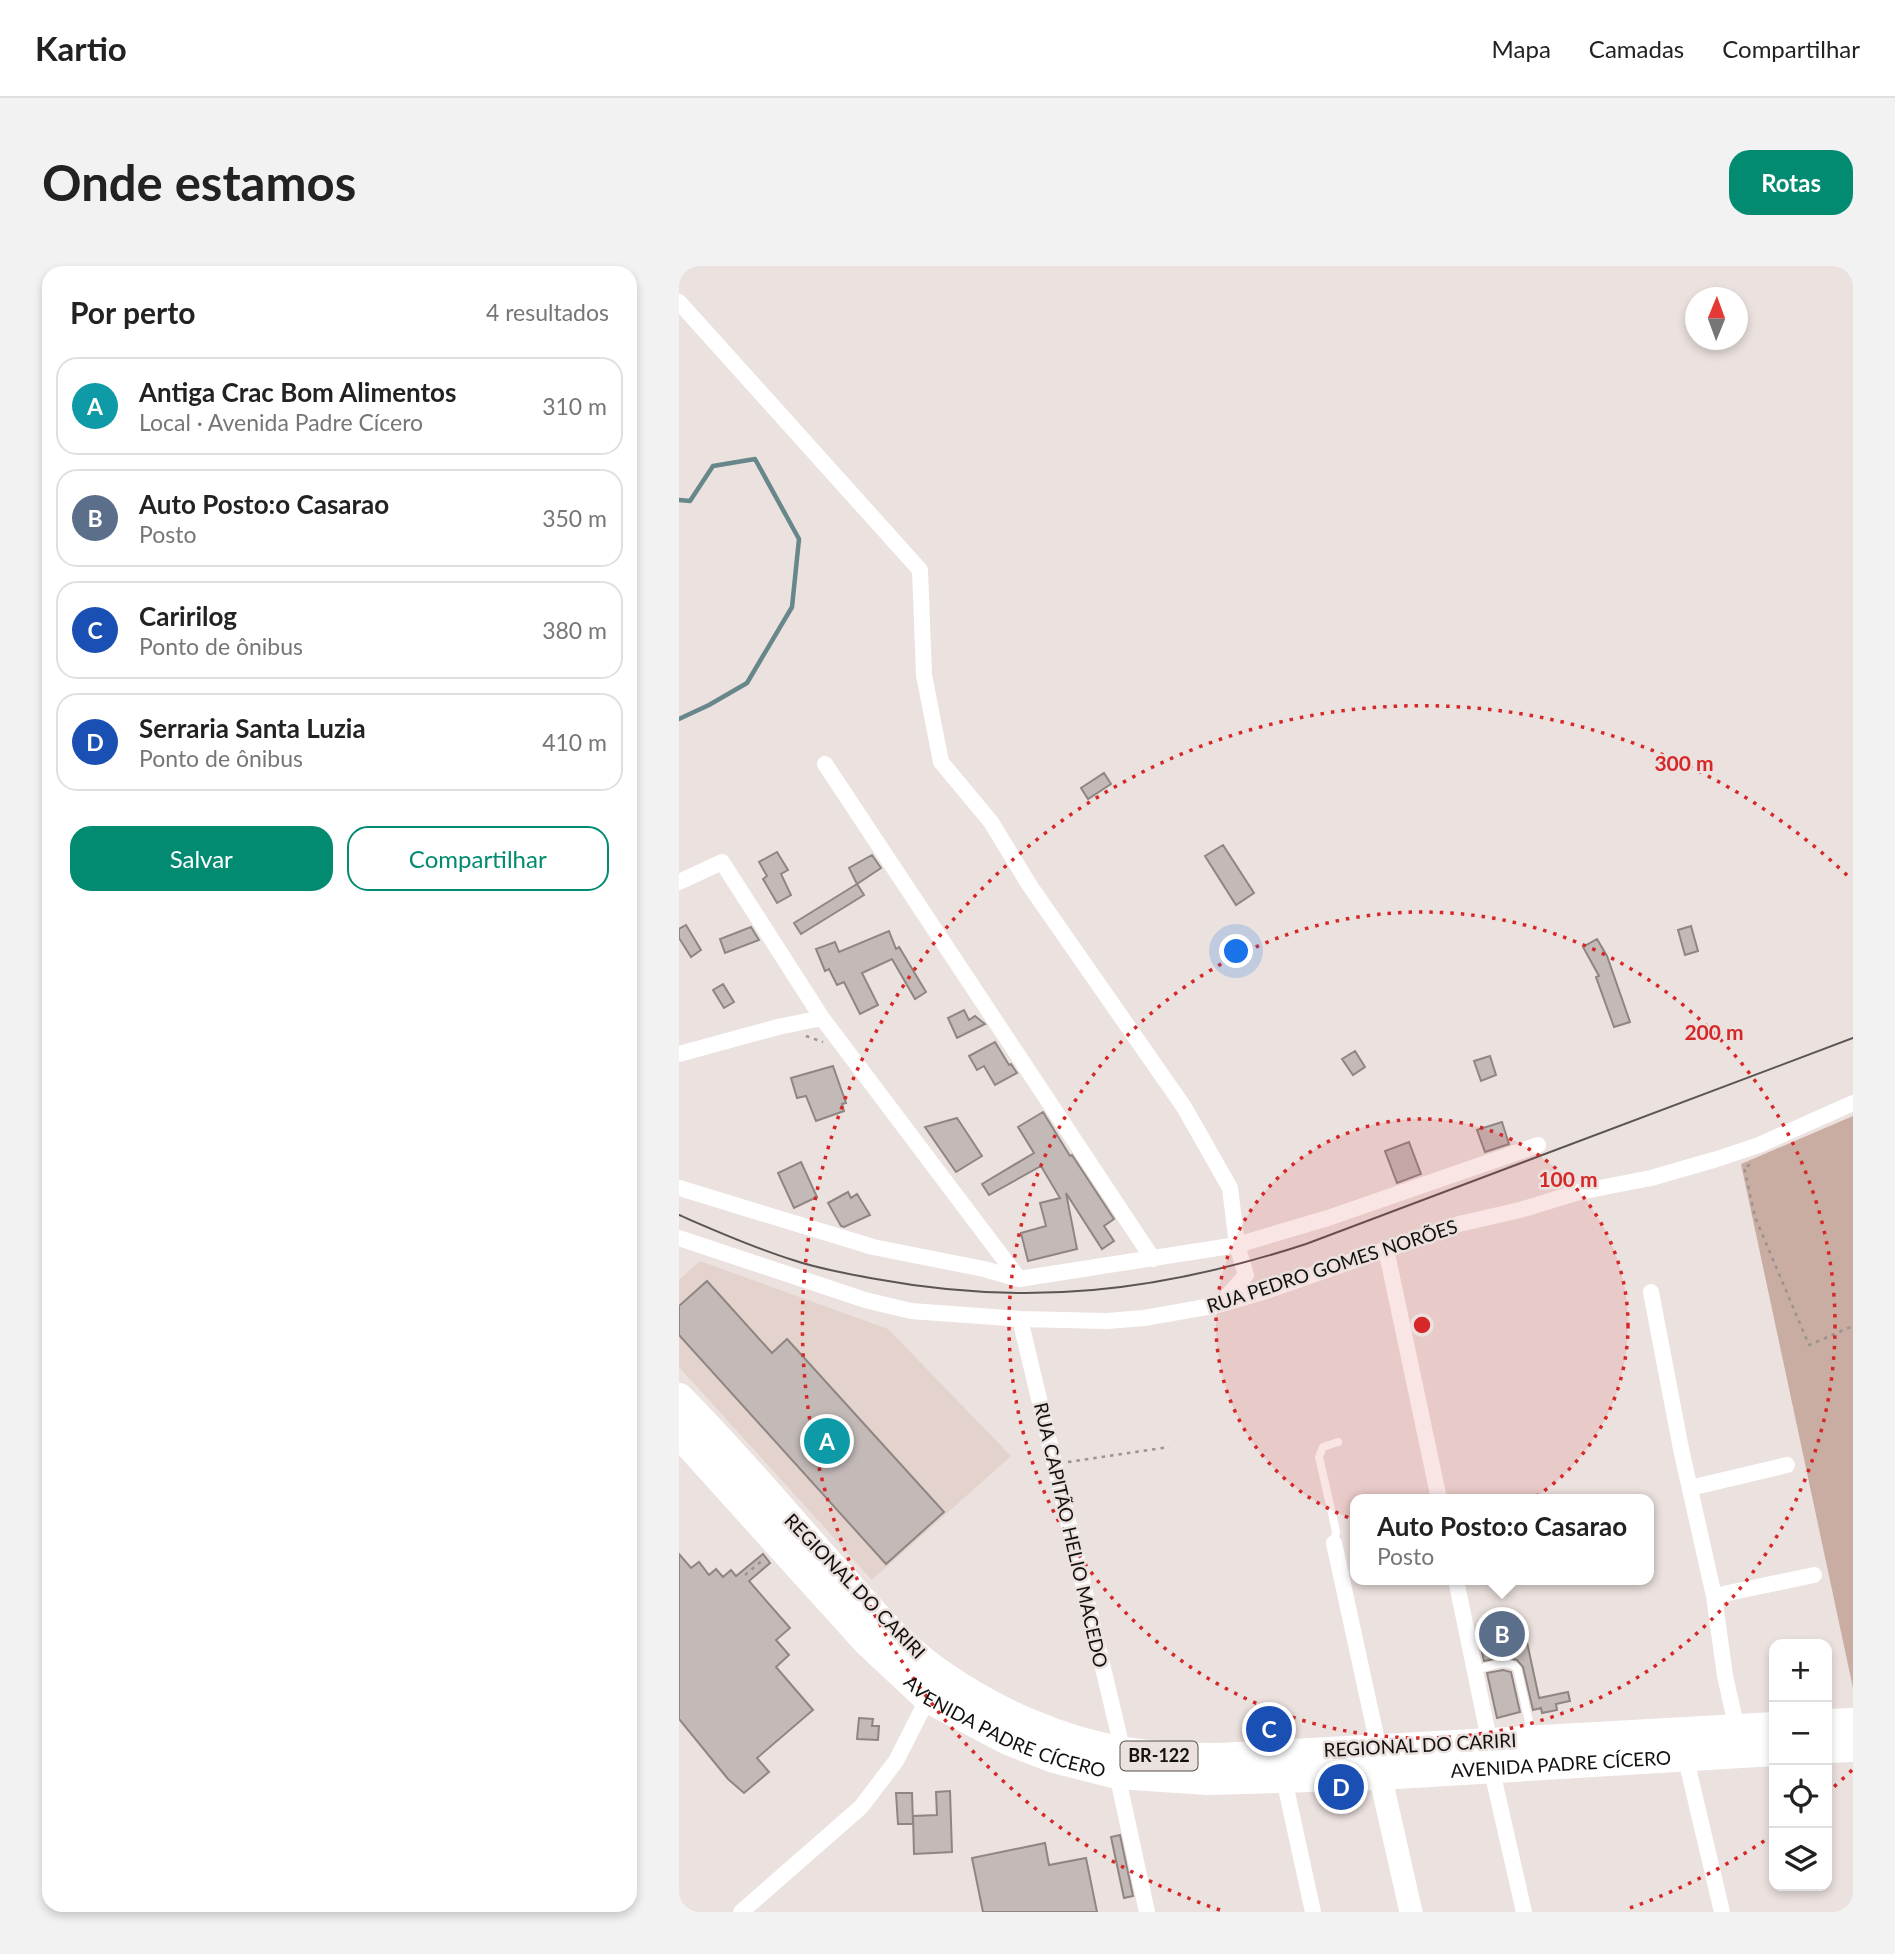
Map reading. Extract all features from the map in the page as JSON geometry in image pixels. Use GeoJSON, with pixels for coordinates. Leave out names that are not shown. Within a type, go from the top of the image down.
{"type":"FeatureCollection","features":[{"type":"Feature","properties":{"kind":"highway","name":"AVENIDA PADRE CÍCERO"},"geometry":{"type":"LineString","coordinates":[[685,1416],[699,1463],[863,1645],[928,1698],[1008,1740],[1055,1758],[1120,1763],[1208,1780],[1284,1779],[1379,1762]]}},
{"type":"Feature","properties":{"kind":"highway","name":"AVENIDA PADRE CÍCERO"},"geometry":{"type":"LineString","coordinates":[[685,1416],[895,1636],[936,1672],[1014,1716],[1120,1763],[1169,1757],[1379,1762],[1491,1755],[1685,1755],[1769,1751]]}},
{"type":"Feature","properties":{"kind":"highway"},"geometry":{"type":"LineString","coordinates":[[1832,1724],[1853,1723]]}},
{"type":"Feature","properties":{"kind":"highway","name":"AVENIDA PADRE CÍCERO"},"geometry":{"type":"LineString","coordinates":[[1491,1755],[1533,1741],[1769,1727]]}},
{"type":"Feature","properties":{"kind":"highway"},"geometry":{"type":"LineString","coordinates":[[1832,1748],[1853,1747]]}},
{"type":"Feature","properties":{"kind":"street"},"geometry":{"type":"LineString","coordinates":[[679,302],[920,570],[924,675],[941,762],[991,822],[1030,886],[1184,1107],[1230,1188],[1237,1245],[1246,1275]]}},
{"type":"Feature","properties":{"kind":"street"},"geometry":{"type":"LineString","coordinates":[[825,764],[1153,1259]]}},
{"type":"Feature","properties":{"kind":"street"},"geometry":{"type":"LineString","coordinates":[[679,882],[722,862],[822,1018],[1019,1279]]}},
{"type":"Feature","properties":{"kind":"street"},"geometry":{"type":"LineString","coordinates":[[679,1054],[822,1018]]}},
{"type":"Feature","properties":{"kind":"street","name":"RUA PEDRO GOMES NORÕES"},"geometry":{"type":"LineString","coordinates":[[679,1238],[865,1300],[911,1311],[1020,1320],[1131,1319],[1218,1305],[1459,1224],[1520,1210],[1579,1192],[1651,1178],[1717,1159],[1759,1145],[1853,1103]]}},
{"type":"Feature","properties":{"kind":"street"},"geometry":{"type":"LineString","coordinates":[[679,1188],[873,1247],[984,1269],[1019,1279],[1237,1245],[1328,1218],[1538,1145]]}},
{"type":"Feature","properties":{"kind":"street"},"geometry":{"type":"LineString","coordinates":[[1386,1249],[1438,1494]]}},
{"type":"Feature","properties":{"kind":"street"},"geometry":{"type":"LineString","coordinates":[[1246,1275],[1271,1280],[1295,1280]]}},
{"type":"Feature","properties":{"kind":"street"},"geometry":{"type":"LineString","coordinates":[[1218,1305],[1236,1289],[1246,1275]]}},
{"type":"Feature","properties":{"kind":"street"},"geometry":{"type":"LineString","coordinates":[[1651,1292],[1714,1596],[1725,1676],[1737,1729]]}},
{"type":"Feature","properties":{"kind":"street","name":"RUA CAPITÃO HELIO MACEDO"},"geometry":{"type":"LineString","coordinates":[[1020,1320],[1055,1464],[1120,1763],[1147,1912]]}},
{"type":"Feature","properties":{"kind":"street","name":"AVENIDA PADRE CÍCERO"},"geometry":{"type":"LineString","coordinates":[[679,1390],[685,1416]]}},
{"type":"Feature","properties":{"kind":"street"},"geometry":{"type":"LineString","coordinates":[[1690,1488],[1787,1465]]}},
{"type":"Feature","properties":{"kind":"street"},"geometry":{"type":"LineString","coordinates":[[1333,1543],[1411,1912]]}},
{"type":"Feature","properties":{"kind":"street"},"geometry":{"type":"LineString","coordinates":[[1714,1596],[1814,1575]]}},
{"type":"Feature","properties":{"kind":"street"},"geometry":{"type":"LineString","coordinates":[[1457,1585],[1524,1912]]}},
{"type":"Feature","properties":{"kind":"street"},"geometry":{"type":"LineString","coordinates":[[741,1912],[861,1807],[896,1761],[928,1698]]}},
{"type":"Feature","properties":{"kind":"street"},"geometry":{"type":"LineString","coordinates":[[1685,1755],[1722,1912]]}},
{"type":"Feature","properties":{"kind":"street"},"geometry":{"type":"LineString","coordinates":[[1284,1779],[1313,1912]]}},
{"type":"Feature","properties":{"kind":"lane"},"geometry":{"type":"LineString","coordinates":[[1333,1543],[1336,1531],[1319,1457],[1323,1447],[1338,1442]]}},
{"type":"Feature","properties":{"kind":"lane"},"geometry":{"type":"LineString","coordinates":[[1475,1670],[1505,1663],[1512,1663],[1517,1668],[1533,1741]]}},
{"type":"Feature","properties":{"kind":"path"},"geometry":{"type":"LineString","coordinates":[[778,1027],[826,1044]]}},
{"type":"Feature","properties":{"kind":"path"},"geometry":{"type":"LineString","coordinates":[[1756,1162],[1744,1167],[1755,1217],[1809,1345],[1853,1326]]}},
{"type":"Feature","properties":{"kind":"path"},"geometry":{"type":"LineString","coordinates":[[1055,1464],[1169,1447]]}},
{"type":"Feature","properties":{"kind":"path"},"geometry":{"type":"LineString","coordinates":[[745,1576],[766,1558]]}},
{"type":"Feature","properties":{"kind":"shaded area"},"geometry":{"type":"Polygon","coordinates":[[[1853,1116],[1853,1688],[1741,1164],[1853,1116]]]}},
{"type":"Feature","properties":{"kind":"shaded area"},"geometry":{"type":"Polygon","coordinates":[[[700,1261],[888,1329],[1011,1456],[872,1580],[679,1367],[679,1280],[700,1261]]]}},
{"type":"Feature","properties":{"kind":"building"},"geometry":{"type":"Polygon","coordinates":[[[1104,773],[1111,784],[1088,799],[1081,788],[1104,773]]]}},
{"type":"Feature","properties":{"kind":"building"},"geometry":{"type":"Polygon","coordinates":[[[1223,845],[1254,893],[1236,905],[1205,856],[1223,845]]]}},
{"type":"Feature","properties":{"kind":"building"},"geometry":{"type":"Polygon","coordinates":[[[777,852],[788,870],[781,874],[791,895],[777,903],[763,879],[767,876],[759,862],[777,852]]]}},
{"type":"Feature","properties":{"kind":"building"},"geometry":{"type":"Polygon","coordinates":[[[872,855],[881,868],[857,884],[849,868],[872,855]]]}},
{"type":"Feature","properties":{"kind":"building"},"geometry":{"type":"Polygon","coordinates":[[[857,884],[864,895],[801,934],[794,923],[857,884]]]}},
{"type":"Feature","properties":{"kind":"building"},"geometry":{"type":"Polygon","coordinates":[[[686,925],[701,950],[691,957],[679,938],[679,929],[686,925]]]}},
{"type":"Feature","properties":{"kind":"building"},"geometry":{"type":"Polygon","coordinates":[[[1691,926],[1698,951],[1685,955],[1678,930],[1691,926]]]}},
{"type":"Feature","properties":{"kind":"building"},"geometry":{"type":"Polygon","coordinates":[[[751,927],[759,940],[725,953],[720,939],[751,927]]]}},
{"type":"Feature","properties":{"kind":"building"},"geometry":{"type":"Polygon","coordinates":[[[889,931],[896,949],[899,947],[926,992],[915,999],[892,959],[862,973],[878,1005],[860,1014],[844,982],[837,985],[829,969],[825,971],[816,949],[835,942],[839,952],[889,931]]]}},
{"type":"Feature","properties":{"kind":"building"},"geometry":{"type":"Polygon","coordinates":[[[1597,939],[1607,956],[1630,1022],[1614,1027],[1596,977],[1599,976],[1583,947],[1597,939]]]}},
{"type":"Feature","properties":{"kind":"building"},"geometry":{"type":"Polygon","coordinates":[[[723,984],[734,1002],[724,1008],[713,990],[723,984]]]}},
{"type":"Feature","properties":{"kind":"building"},"geometry":{"type":"Polygon","coordinates":[[[964,1010],[969,1020],[975,1016],[985,1024],[957,1038],[948,1018],[964,1010]]]}},
{"type":"Feature","properties":{"kind":"building"},"geometry":{"type":"Polygon","coordinates":[[[995,1042],[1017,1073],[995,1085],[984,1066],[977,1070],[969,1056],[995,1042]]]}},
{"type":"Feature","properties":{"kind":"building"},"geometry":{"type":"Polygon","coordinates":[[[1355,1051],[1365,1067],[1353,1075],[1342,1059],[1355,1051]]]}},
{"type":"Feature","properties":{"kind":"building"},"geometry":{"type":"Polygon","coordinates":[[[1490,1056],[1496,1075],[1481,1081],[1474,1061],[1490,1056]]]}},
{"type":"Feature","properties":{"kind":"building"},"geometry":{"type":"Polygon","coordinates":[[[833,1066],[846,1103],[842,1104],[844,1111],[816,1121],[806,1096],[797,1098],[791,1078],[833,1066]]]}},
{"type":"Feature","properties":{"kind":"building"},"geometry":{"type":"Polygon","coordinates":[[[1043,1112],[1114,1219],[1104,1226],[1114,1241],[1102,1249],[1066,1193],[1077,1249],[1028,1261],[1021,1233],[1046,1226],[1040,1203],[1060,1198],[1041,1166],[989,1195],[982,1184],[1034,1153],[1018,1127],[1043,1112]]]}},
{"type":"Feature","properties":{"kind":"building"},"geometry":{"type":"Polygon","coordinates":[[[957,1118],[982,1156],[956,1172],[925,1127],[957,1118]]]}},
{"type":"Feature","properties":{"kind":"building"},"geometry":{"type":"Polygon","coordinates":[[[1502,1122],[1509,1144],[1485,1152],[1477,1130],[1502,1122]]]}},
{"type":"Feature","properties":{"kind":"building"},"geometry":{"type":"Polygon","coordinates":[[[1409,1142],[1421,1174],[1397,1183],[1385,1151],[1409,1142]]]}},
{"type":"Feature","properties":{"kind":"building"},"geometry":{"type":"Polygon","coordinates":[[[801,1162],[817,1197],[794,1208],[778,1173],[801,1162]]]}},
{"type":"Feature","properties":{"kind":"building"},"geometry":{"type":"Polygon","coordinates":[[[848,1192],[851,1198],[857,1194],[870,1215],[844,1227],[828,1203],[848,1192]]]}},
{"type":"Feature","properties":{"kind":"building"},"geometry":{"type":"Polygon","coordinates":[[[707,1281],[772,1353],[787,1339],[944,1512],[886,1564],[679,1335],[679,1306],[707,1281]]]}},
{"type":"Feature","properties":{"kind":"building"},"geometry":{"type":"Polygon","coordinates":[[[679,1554],[691,1568],[699,1562],[709,1575],[716,1569],[723,1577],[731,1570],[736,1576],[763,1554],[770,1563],[749,1581],[790,1628],[776,1640],[789,1655],[776,1667],[813,1710],[757,1758],[769,1772],[744,1793],[728,1779],[679,1719],[679,1554]]]}},
{"type":"Feature","properties":{"kind":"building"},"geometry":{"type":"Polygon","coordinates":[[[1522,1619],[1539,1698],[1568,1692],[1570,1701],[1556,1704],[1557,1710],[1542,1713],[1541,1708],[1533,1710],[1523,1667],[1517,1660],[1503,1657],[1484,1661],[1477,1629],[1522,1619]]]}},
{"type":"Feature","properties":{"kind":"building"},"geometry":{"type":"Polygon","coordinates":[[[1503,1670],[1511,1672],[1520,1712],[1497,1718],[1487,1673],[1503,1670]]]}},
{"type":"Feature","properties":{"kind":"building"},"geometry":{"type":"Polygon","coordinates":[[[859,1718],[873,1719],[872,1726],[879,1726],[878,1740],[857,1739],[859,1718]]]}},
{"type":"Feature","properties":{"kind":"building"},"geometry":{"type":"Polygon","coordinates":[[[950,1791],[952,1852],[914,1854],[913,1816],[937,1815],[936,1792],[950,1791]]]}},
{"type":"Feature","properties":{"kind":"building"},"geometry":{"type":"Polygon","coordinates":[[[896,1793],[912,1793],[913,1824],[898,1824],[896,1793]]]}},
{"type":"Feature","properties":{"kind":"building"},"geometry":{"type":"Polygon","coordinates":[[[1120,1835],[1133,1896],[1124,1898],[1111,1837],[1120,1835]]]}},
{"type":"Feature","properties":{"kind":"building"},"geometry":{"type":"Polygon","coordinates":[[[1045,1843],[1049,1865],[1086,1858],[1097,1912],[983,1912],[972,1858],[1045,1843]]]}},
{"type":"Feature","properties":{"kind":"waterway"},"geometry":{"type":"LineString","coordinates":[[679,500],[690,501],[713,466],[755,459],[799,539],[792,607],[747,683],[679,719]]}},
{"type":"Feature","properties":{"kind":"tram line"},"geometry":{"type":"LineString","coordinates":[[679,1215],[750,1245],[823,1269],[932,1288],[1040,1293],[1145,1284],[1198,1274],[1306,1244],[1853,1038]]}},
{"type":"Feature","properties":{"kind":"place","name":"Antiga Crac Bom Alimentos"},"geometry":{"type":"Point","coordinates":[827,1441]}},
{"type":"Feature","properties":{"kind":"place","name":"Auto Posto:o Casarao"},"geometry":{"type":"Point","coordinates":[1502,1634]}},
{"type":"Feature","properties":{"kind":"place","name":"Caririlog"},"geometry":{"type":"Point","coordinates":[1269,1729]}},
{"type":"Feature","properties":{"kind":"place","name":"Serraria Santa Luzia"},"geometry":{"type":"Point","coordinates":[1341,1787]}}]}
